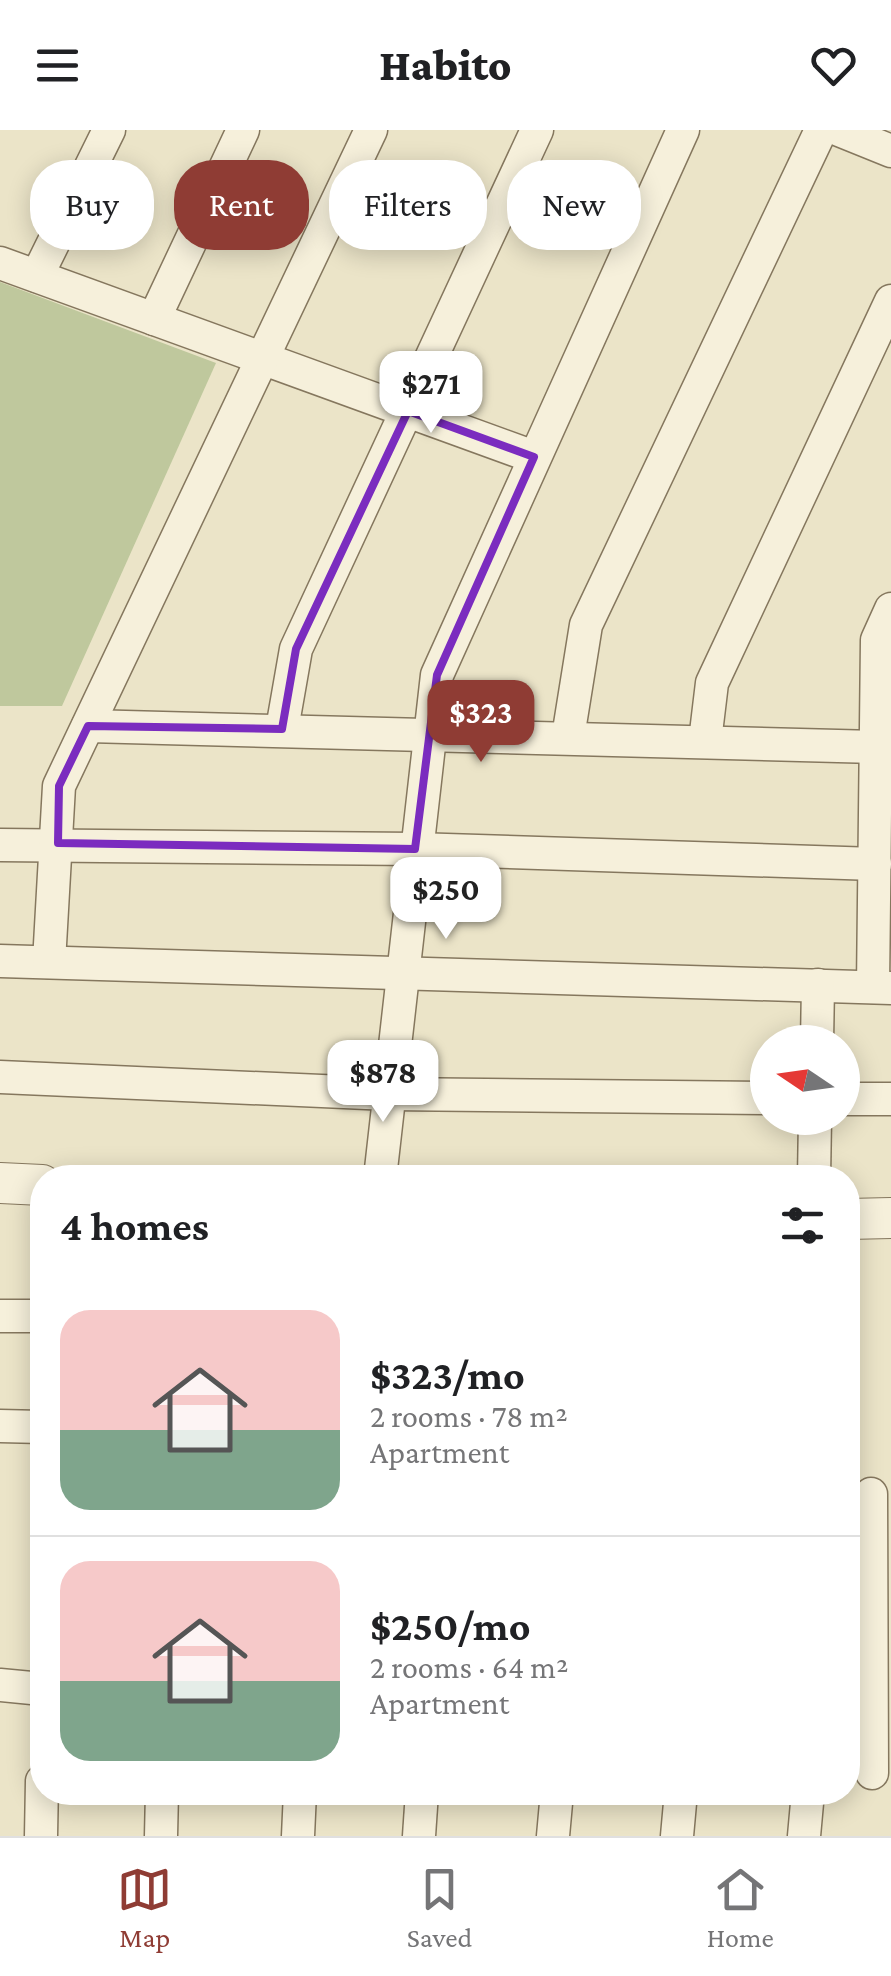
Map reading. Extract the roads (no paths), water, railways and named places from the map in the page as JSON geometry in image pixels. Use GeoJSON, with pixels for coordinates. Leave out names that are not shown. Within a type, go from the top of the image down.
{"type":"FeatureCollection","features":[{"type":"Feature","properties":{"kind":"street"},"geometry":{"type":"LineString","coordinates":[[37,276],[109,130]]}},
{"type":"Feature","properties":{"kind":"street"},"geometry":{"type":"LineString","coordinates":[[154,319],[243,130]]}},
{"type":"Feature","properties":{"kind":"street"},"geometry":{"type":"LineString","coordinates":[[49,962],[59,786],[371,130]]}},
{"type":"Feature","properties":{"kind":"street"},"geometry":{"type":"LineString","coordinates":[[282,729],[296,649],[537,130]]}},
{"type":"Feature","properties":{"kind":"street"},"geometry":{"type":"LineString","coordinates":[[381,1165],[436,675],[683,130]]}},
{"type":"Feature","properties":{"kind":"street"},"geometry":{"type":"LineString","coordinates":[[568,736],[586,625],[821,130]]}},
{"type":"Feature","properties":{"kind":"street"},"geometry":{"type":"LineString","coordinates":[[839,130],[891,150]]}},
{"type":"Feature","properties":{"kind":"street"},"geometry":{"type":"LineString","coordinates":[[0,262],[534,457]]}},
{"type":"Feature","properties":{"kind":"street"},"geometry":{"type":"LineString","coordinates":[[704,741],[712,683],[891,301]]}},
{"type":"Feature","properties":{"kind":"street"},"geometry":{"type":"LineString","coordinates":[[0,961],[882,987],[882,902],[874,864],[883,795],[876,747],[877,640],[891,609]]}},
{"type":"Feature","properties":{"kind":"street"},"geometry":{"type":"LineString","coordinates":[[88,726],[428,732],[876,747]]}},
{"type":"Feature","properties":{"kind":"street"},"geometry":{"type":"LineString","coordinates":[[0,845],[415,849],[874,864]]}},
{"type":"Feature","properties":{"kind":"street"},"geometry":{"type":"LineString","coordinates":[[817,1025],[818,985]]}},
{"type":"Feature","properties":{"kind":"street"},"geometry":{"type":"LineString","coordinates":[[0,1077],[389,1094],[750,1098]]}},
{"type":"Feature","properties":{"kind":"street"},"geometry":{"type":"LineString","coordinates":[[860,1099],[891,1099]]}},
{"type":"Feature","properties":{"kind":"street"},"geometry":{"type":"LineString","coordinates":[[814,1165],[815,1135]]}},
{"type":"Feature","properties":{"kind":"street"},"geometry":{"type":"LineString","coordinates":[[0,1183],[30,1184]]}},
{"type":"Feature","properties":{"kind":"street"},"geometry":{"type":"LineString","coordinates":[[860,1219],[891,1218]]}},
{"type":"Feature","properties":{"kind":"street"},"geometry":{"type":"LineString","coordinates":[[0,1316],[30,1316]]}},
{"type":"Feature","properties":{"kind":"street"},"geometry":{"type":"LineString","coordinates":[[0,1426],[30,1427]]}},
{"type":"Feature","properties":{"kind":"street"},"geometry":{"type":"LineString","coordinates":[[870,1773],[871,1494]]}},
{"type":"Feature","properties":{"kind":"street"},"geometry":{"type":"LineString","coordinates":[[0,1685],[30,1689]]}},
{"type":"Feature","properties":{"kind":"street"},"geometry":{"type":"LineString","coordinates":[[41,1836],[42,1805]]}},
{"type":"Feature","properties":{"kind":"street"},"geometry":{"type":"LineString","coordinates":[[161,1836],[162,1805]]}},
{"type":"Feature","properties":{"kind":"street"},"geometry":{"type":"LineString","coordinates":[[298,1836],[299,1805]]}},
{"type":"Feature","properties":{"kind":"street"},"geometry":{"type":"LineString","coordinates":[[419,1836],[421,1805]]}},
{"type":"Feature","properties":{"kind":"street"},"geometry":{"type":"LineString","coordinates":[[553,1836],[555,1805]]}},
{"type":"Feature","properties":{"kind":"street"},"geometry":{"type":"LineString","coordinates":[[677,1836],[680,1805]]}},
{"type":"Feature","properties":{"kind":"street"},"geometry":{"type":"LineString","coordinates":[[804,1836],[807,1805]]}}]}
